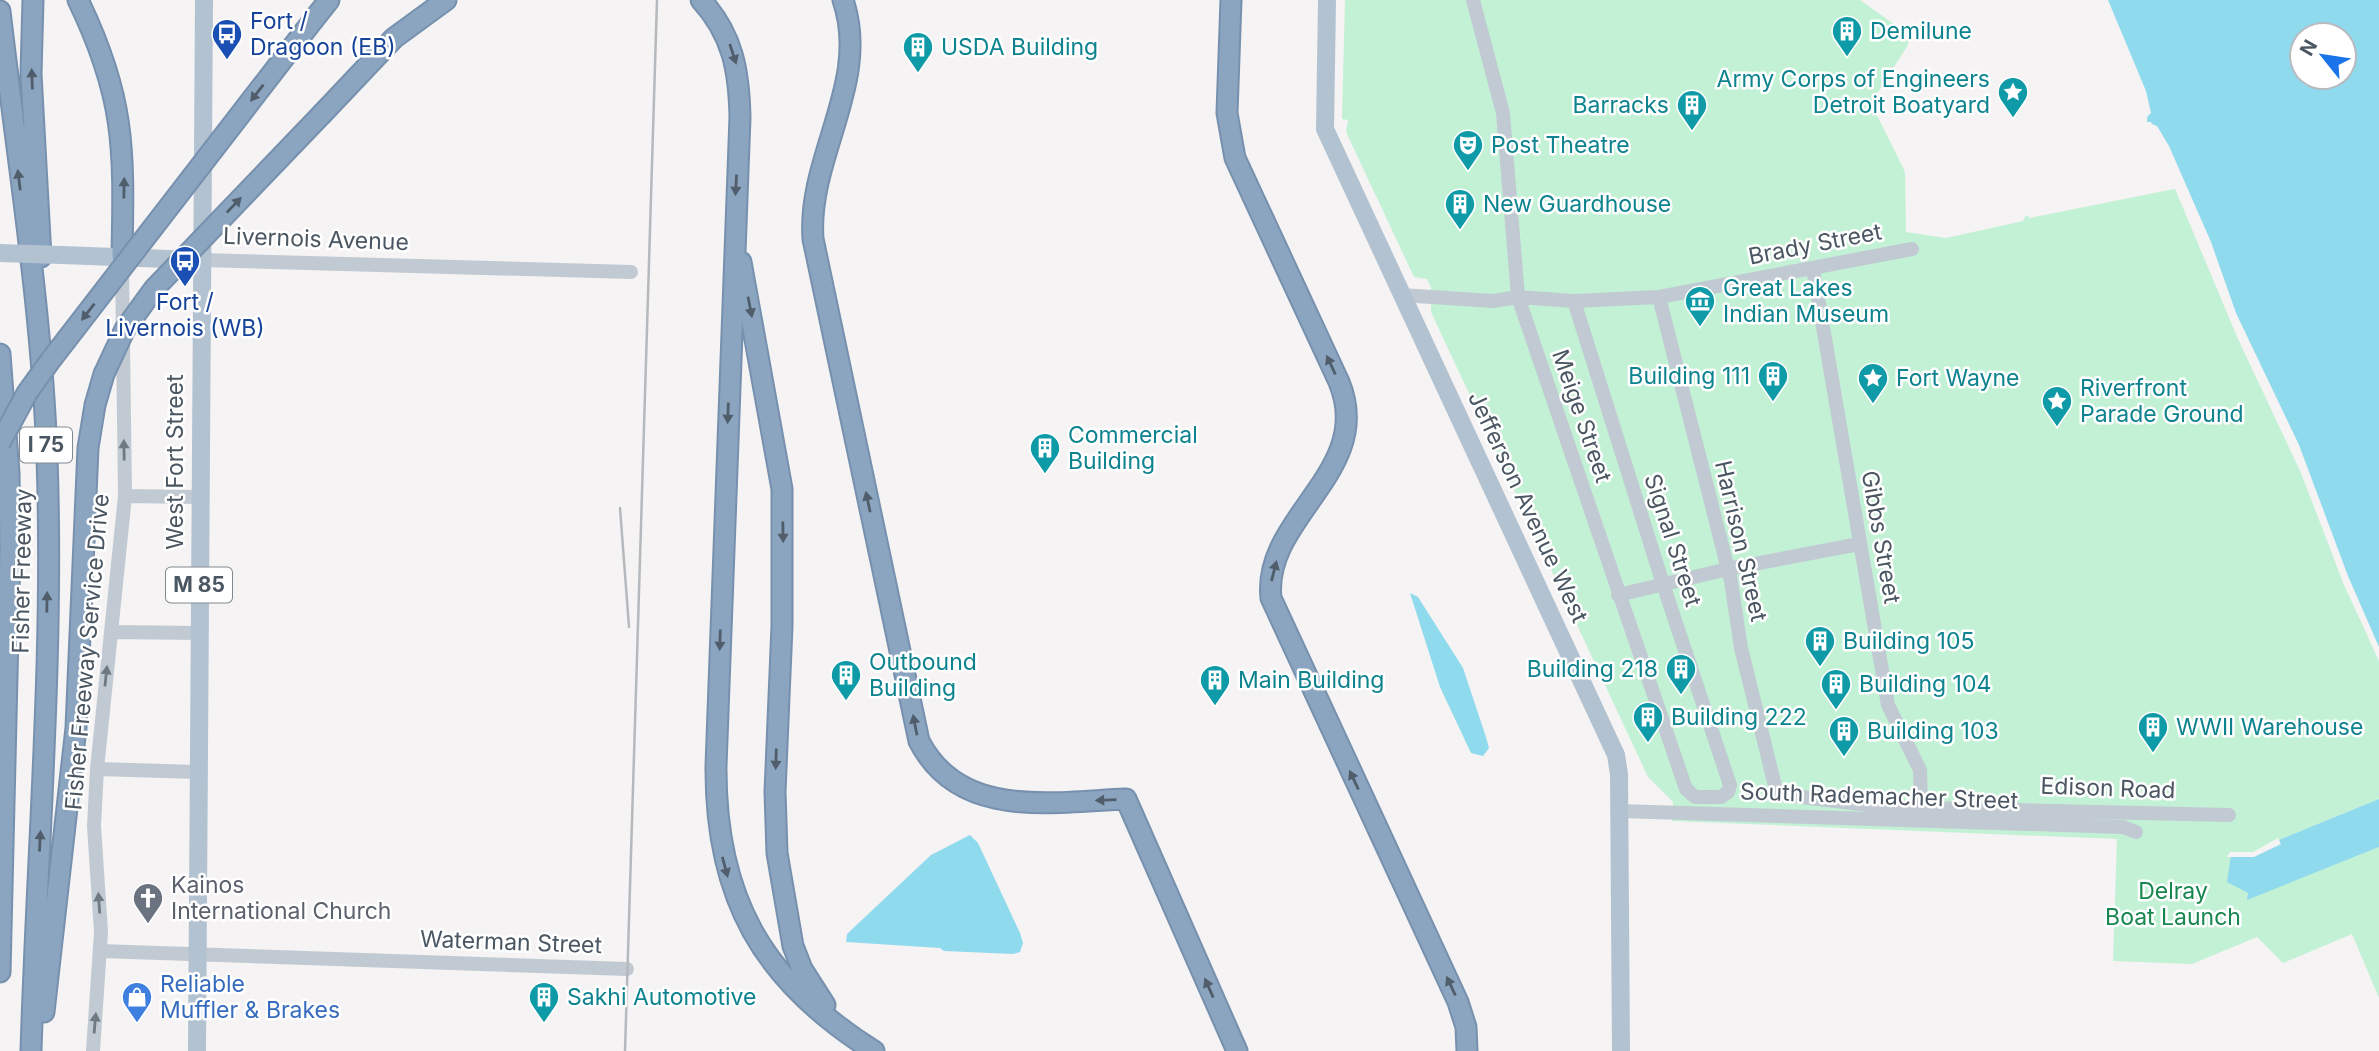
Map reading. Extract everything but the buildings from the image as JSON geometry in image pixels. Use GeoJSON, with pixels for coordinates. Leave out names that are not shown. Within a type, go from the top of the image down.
{"type":"FeatureCollection","features":[{"type":"Feature","properties":{"kind":"highway"},"geometry":{"type":"LineString","coordinates":[[33,0],[31,74],[43,301],[42,367]]}},
{"type":"Feature","properties":{"kind":"highway"},"geometry":{"type":"LineString","coordinates":[[78,0],[102,54],[118,108],[124,153],[122,256]]}},
{"type":"Feature","properties":{"kind":"highway"},"geometry":{"type":"LineString","coordinates":[[0,443],[27,393],[50,360],[329,0]]}},
{"type":"Feature","properties":{"kind":"highway"},"geometry":{"type":"LineString","coordinates":[[39,1051],[76,729],[88,448],[95,405],[104,374],[125,329],[154,289],[394,38],[446,0]]}},
{"type":"Feature","properties":{"kind":"highway"},"geometry":{"type":"LineString","coordinates":[[701,0],[721,25],[734,55],[740,117],[716,766],[718,836],[729,880],[755,935],[794,986],[852,1036],[874,1051]]}},
{"type":"Feature","properties":{"kind":"highway"},"geometry":{"type":"LineString","coordinates":[[843,0],[849,28],[850,62],[846,87],[816,187],[813,239],[919,741],[929,758],[947,777],[966,789],[999,801],[1023,803],[1126,799],[1237,1051]]}},
{"type":"Feature","properties":{"kind":"highway"},"geometry":{"type":"LineString","coordinates":[[1231,0],[1227,113],[1235,158],[1339,382],[1347,412],[1343,441],[1335,462],[1279,554],[1271,582],[1271,598],[1458,1002],[1466,1027],[1467,1051]]}},
{"type":"Feature","properties":{"kind":"highway","name":"Fisher Freeway"},"geometry":{"type":"LineString","coordinates":[[0,10],[42,367],[48,547],[31,1051]]}},
{"type":"Feature","properties":{"kind":"highway"},"geometry":{"type":"LineString","coordinates":[[735,216],[782,489],[782,626],[775,792],[783,895],[802,969],[826,1006],[852,1036]]}},
{"type":"Feature","properties":{"kind":"highway","name":"Fisher Freeway"},"geometry":{"type":"LineString","coordinates":[[0,354],[9,473],[10,549],[0,972]]}},
{"type":"Feature","properties":{"kind":"main road","name":"West Fort Street"},"geometry":{"type":"LineString","coordinates":[[197,1051],[204,0]]}},
{"type":"Feature","properties":{"kind":"main road","name":"Jefferson Avenue West"},"geometry":{"type":"LineString","coordinates":[[1327,0],[1325,129],[1410,295],[1613,747],[1619,774],[1621,1051]]}},
{"type":"Feature","properties":{"kind":"main road","name":"Livernois Avenue"},"geometry":{"type":"LineString","coordinates":[[0,253],[201,260]]}},
{"type":"Feature","properties":{"kind":"street","name":"Meige Street"},"geometry":{"type":"LineString","coordinates":[[1473,0],[1503,113],[1518,297],[1688,793],[1696,797],[1721,797],[1728,792]]}},
{"type":"Feature","properties":{"kind":"street","name":"Brady Street"},"geometry":{"type":"LineString","coordinates":[[1410,295],[1493,302],[1518,297],[1574,301],[1659,297],[1912,249]]}},
{"type":"Feature","properties":{"kind":"street","name":"Fisher Freeway Service Drive"},"geometry":{"type":"LineString","coordinates":[[93,1051],[100,951],[94,826],[97,769],[125,496],[122,256]]}},
{"type":"Feature","properties":{"kind":"street","name":"Livernois Avenue"},"geometry":{"type":"LineString","coordinates":[[201,260],[631,272]]}},
{"type":"Feature","properties":{"kind":"street","name":"Gibbs Street"},"geometry":{"type":"LineString","coordinates":[[1813,269],[1888,705],[1920,770],[1921,807]]}},
{"type":"Feature","properties":{"kind":"street","name":"Harrison Street"},"geometry":{"type":"LineString","coordinates":[[1659,297],[1728,569],[1741,648],[1777,794]]}},
{"type":"Feature","properties":{"kind":"street","name":"Signal Street"},"geometry":{"type":"LineString","coordinates":[[1574,301],[1663,584],[1730,785],[1728,792]]}},
{"type":"Feature","properties":{"kind":"street"},"geometry":{"type":"LineString","coordinates":[[125,496],[199,496]]}},
{"type":"Feature","properties":{"kind":"street"},"geometry":{"type":"LineString","coordinates":[[1618,595],[1728,569],[1859,544]]}},
{"type":"Feature","properties":{"kind":"street"},"geometry":{"type":"LineString","coordinates":[[111,632],[199,633]]}},
{"type":"Feature","properties":{"kind":"street"},"geometry":{"type":"LineString","coordinates":[[97,769],[198,772]]}},
{"type":"Feature","properties":{"kind":"street","name":"Edison Road"},"geometry":{"type":"LineString","coordinates":[[1777,794],[1885,807],[2229,815]]}},
{"type":"Feature","properties":{"kind":"street","name":"South Rademacher Street"},"geometry":{"type":"LineString","coordinates":[[1619,811],[2123,827],[2136,832]]}},
{"type":"Feature","properties":{"kind":"street","name":"Waterman Street"},"geometry":{"type":"LineString","coordinates":[[100,951],[627,969]]}},
{"type":"Feature","properties":{"kind":"green space","name":"Fort Wayne"},"geometry":{"type":"Polygon","coordinates":[[[1345,0],[1860,0],[1909,35],[1908,45],[1871,103],[1905,172],[1906,232],[1946,238],[2023,221],[2026,215],[2030,218],[2179,188],[2305,472],[2379,658],[2379,799],[2281,839],[2268,891],[2379,847],[2379,998],[2352,934],[2283,963],[2257,937],[2192,964],[2113,961],[2117,839],[1672,821],[1673,802],[1648,777],[1431,312],[1431,288],[1427,279],[1414,277],[1346,132],[1348,120],[1342,119],[1345,0]]]}},
{"type":"Feature","properties":{"kind":"water"},"geometry":{"type":"Polygon","coordinates":[[[2102,0],[2379,0],[2379,658],[2305,472],[2151,122],[2147,122],[2148,107],[2102,0]]]}},
{"type":"Feature","properties":{"kind":"water"},"geometry":{"type":"Polygon","coordinates":[[[1410,593],[1418,597],[1463,668],[1489,748],[1483,756],[1471,753],[1440,687],[1410,593]]]}},
{"type":"Feature","properties":{"kind":"water"},"geometry":{"type":"Polygon","coordinates":[[[2379,799],[2379,847],[2247,900],[2248,893],[2227,882],[2231,855],[2254,855],[2281,839],[2379,799]]]}},
{"type":"Feature","properties":{"kind":"water"},"geometry":{"type":"Polygon","coordinates":[[[970,835],[978,843],[1020,933],[1023,943],[1020,952],[944,951],[940,948],[846,942],[847,934],[931,855],[970,835]]]}},
{"type":"Feature","properties":{"kind":"pier"},"geometry":{"type":"Polygon","coordinates":[[[2099,0],[2108,0],[2146,91],[2151,113],[2148,116],[2143,115],[2144,107],[2113,40],[2099,0]]]}},
{"type":"Feature","properties":{"kind":"pier"},"geometry":{"type":"Polygon","coordinates":[[[2147,122],[2157,126],[2169,146],[2211,242],[2236,313],[2299,445],[2348,576],[2379,647],[2379,661],[2344,585],[2301,473],[2238,339],[2147,122]]]}},
{"type":"Feature","properties":{"kind":"pier"},"geometry":{"type":"Polygon","coordinates":[[[2278,838],[2281,844],[2254,857],[2227,857],[2230,852],[2253,852],[2278,838]]]}},
{"type":"Feature","properties":{"kind":"railway"},"geometry":{"type":"LineString","coordinates":[[625,1051],[657,0]]}},
{"type":"Feature","properties":{"kind":"railway"},"geometry":{"type":"LineString","coordinates":[[620,508],[629,627]]}},
{"type":"Feature","properties":{"kind":"place","name":"Demilune"},"geometry":{"type":"Point","coordinates":[1847,58]}},
{"type":"Feature","properties":{"kind":"place","name":"Fort / Dragoon (EB)"},"geometry":{"type":"Point","coordinates":[227,61]}},
{"type":"Feature","properties":{"kind":"place","name":"USDA Building"},"geometry":{"type":"Point","coordinates":[918,74]}},
{"type":"Feature","properties":{"kind":"place","name":"Army Corps of Engineers Detroit Boatyard"},"geometry":{"type":"Point","coordinates":[2013,119]}},
{"type":"Feature","properties":{"kind":"place","name":"Barracks"},"geometry":{"type":"Point","coordinates":[1692,132]}},
{"type":"Feature","properties":{"kind":"place","name":"Post Theatre"},"geometry":{"type":"Point","coordinates":[1468,172]}},
{"type":"Feature","properties":{"kind":"place","name":"New Guardhouse"},"geometry":{"type":"Point","coordinates":[1460,231]}},
{"type":"Feature","properties":{"kind":"place","name":"Fort / Livernois (WB)"},"geometry":{"type":"Point","coordinates":[185,288]}},
{"type":"Feature","properties":{"kind":"place","name":"Great Lakes Indian Museum"},"geometry":{"type":"Point","coordinates":[1700,328]}},
{"type":"Feature","properties":{"kind":"place","name":"Building 111"},"geometry":{"type":"Point","coordinates":[1773,403]}},
{"type":"Feature","properties":{"kind":"place","name":"Fort Wayne"},"geometry":{"type":"Point","coordinates":[1873,405]}},
{"type":"Feature","properties":{"kind":"place","name":"Riverfront Parade Ground"},"geometry":{"type":"Point","coordinates":[2057,428]}},
{"type":"Feature","properties":{"kind":"place","name":"Commercial Building"},"geometry":{"type":"Point","coordinates":[1045,475]}},
{"type":"Feature","properties":{"kind":"place","name":"Building 105"},"geometry":{"type":"Point","coordinates":[1820,668]}},
{"type":"Feature","properties":{"kind":"place","name":"Building 218"},"geometry":{"type":"Point","coordinates":[1681,696]}},
{"type":"Feature","properties":{"kind":"place","name":"Outbound Building"},"geometry":{"type":"Point","coordinates":[846,702]}},
{"type":"Feature","properties":{"kind":"place","name":"Main Building"},"geometry":{"type":"Point","coordinates":[1215,707]}},
{"type":"Feature","properties":{"kind":"place","name":"Building 104"},"geometry":{"type":"Point","coordinates":[1836,711]}},
{"type":"Feature","properties":{"kind":"place","name":"Building 222"},"geometry":{"type":"Point","coordinates":[1648,744]}},
{"type":"Feature","properties":{"kind":"place","name":"WWII Warehouse"},"geometry":{"type":"Point","coordinates":[2153,754]}},
{"type":"Feature","properties":{"kind":"place","name":"Building 103"},"geometry":{"type":"Point","coordinates":[1844,758]}},
{"type":"Feature","properties":{"kind":"place","name":"Kainos International Church"},"geometry":{"type":"Point","coordinates":[148,925]}},
{"type":"Feature","properties":{"kind":"place","name":"Reliable Muffler & Brakes"},"geometry":{"type":"Point","coordinates":[137,1024]}},
{"type":"Feature","properties":{"kind":"place","name":"Sakhi Automotive"},"geometry":{"type":"Point","coordinates":[544,1024]}},
{"type":"Feature","properties":{"kind":"park label","name":"Delray Boat Launch"},"geometry":{"type":"Point","coordinates":[2173,904]}}]}
